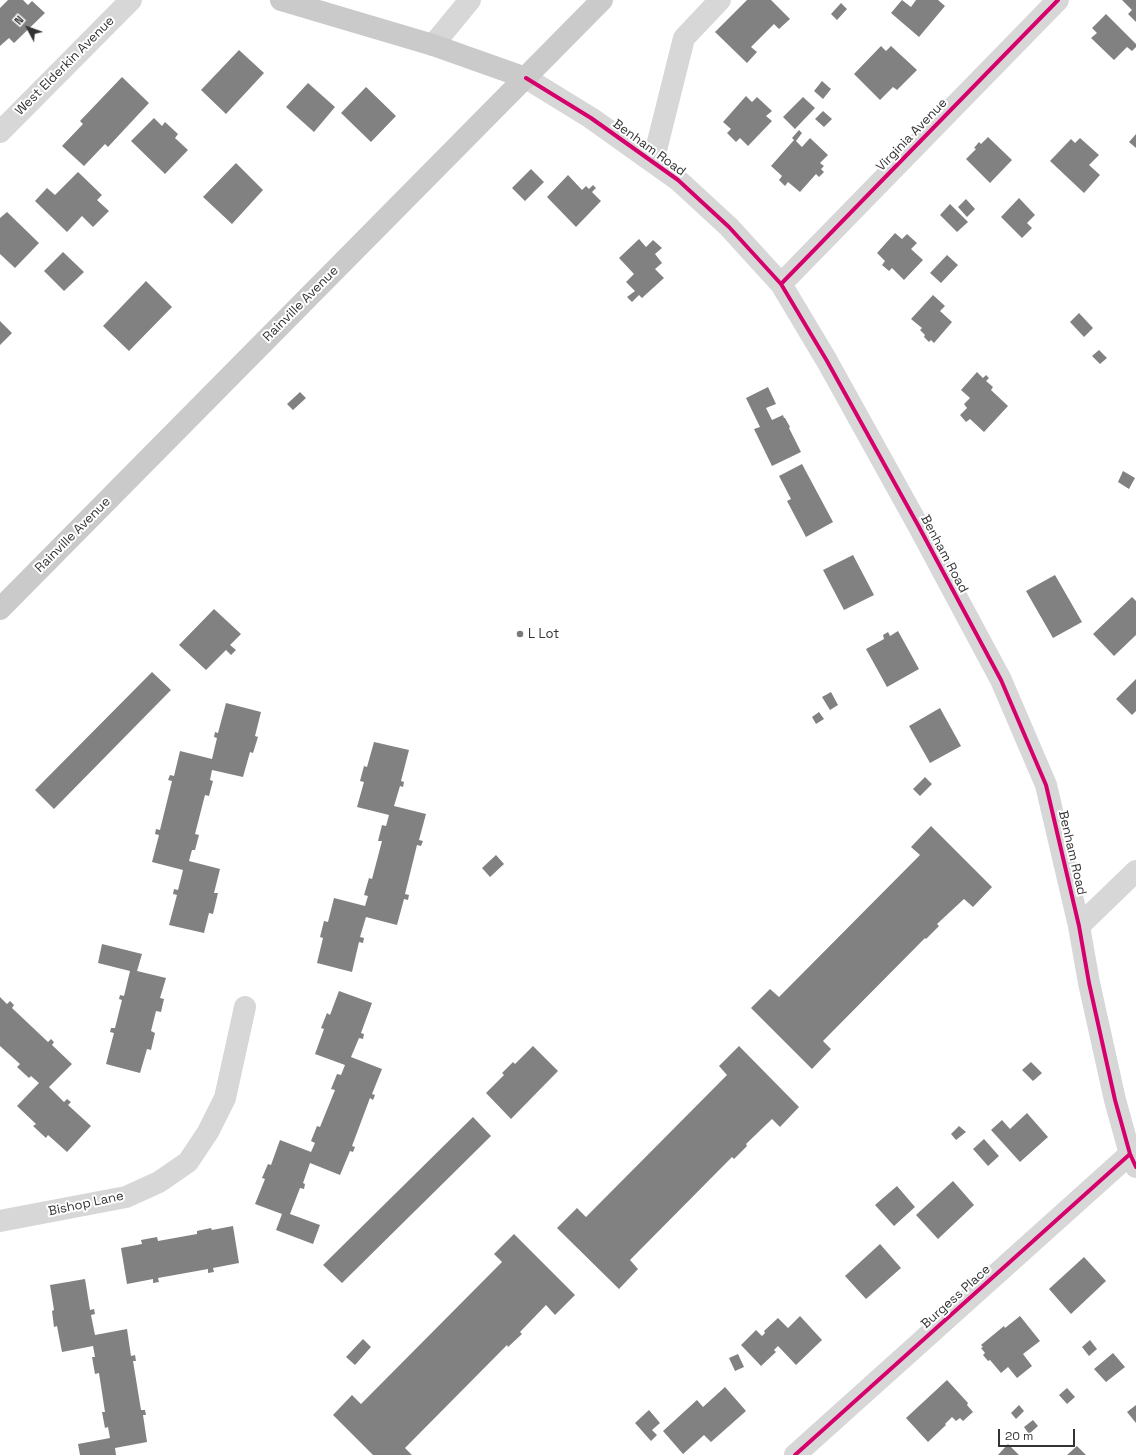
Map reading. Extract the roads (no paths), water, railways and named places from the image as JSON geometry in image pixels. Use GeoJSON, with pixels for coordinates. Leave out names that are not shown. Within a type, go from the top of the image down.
{"type":"FeatureCollection","features":[{"type":"Feature","properties":{"kind":"main road","name":"Benham Road"},"geometry":{"type":"LineString","coordinates":[[280,0],[433,45],[526,78]]}},
{"type":"Feature","properties":{"kind":"main road","name":"Rainville Avenue"},"geometry":{"type":"LineString","coordinates":[[0,609],[602,0]]}},
{"type":"Feature","properties":{"kind":"street","name":"West Elderkin Avenue"},"geometry":{"type":"LineString","coordinates":[[0,132],[131,0]]}},
{"type":"Feature","properties":{"kind":"street"},"geometry":{"type":"LineString","coordinates":[[433,45],[470,0]]}},
{"type":"Feature","properties":{"kind":"street"},"geometry":{"type":"LineString","coordinates":[[653,162],[684,38],[720,0]]}},
{"type":"Feature","properties":{"kind":"street","name":"Virginia Avenue"},"geometry":{"type":"LineString","coordinates":[[781,284],[1058,0]]}},
{"type":"Feature","properties":{"kind":"street","name":"Benham Road"},"geometry":{"type":"LineString","coordinates":[[526,78],[591,118],[678,180],[729,227],[781,284],[827,362],[919,527],[1001,680],[1046,785],[1080,926],[1089,983],[1115,1100],[1133,1161]]}},
{"type":"Feature","properties":{"kind":"street"},"geometry":{"type":"LineString","coordinates":[[1080,926],[1136,871]]}},
{"type":"Feature","properties":{"kind":"street","name":"Bishop Lane"},"geometry":{"type":"LineString","coordinates":[[0,1221],[126,1197],[159,1182],[188,1162],[208,1132],[225,1098],[245,1007]]}},
{"type":"Feature","properties":{"kind":"street","name":"Burgess Place"},"geometry":{"type":"LineString","coordinates":[[795,1455],[1133,1161]]}},
{"type":"Feature","properties":{"kind":"place","name":"L Lot"},"geometry":{"type":"Point","coordinates":[520,634]}}]}
